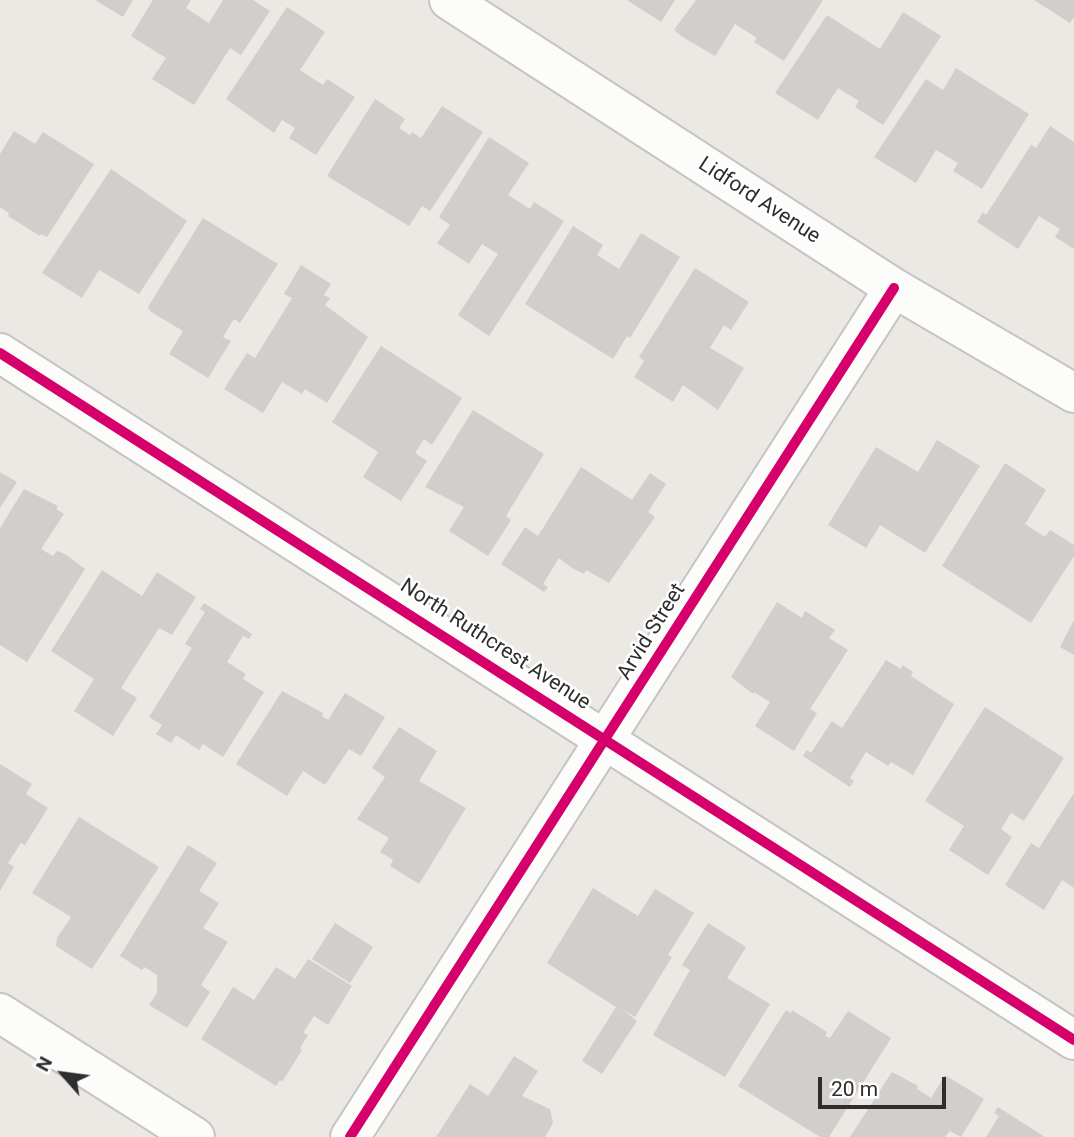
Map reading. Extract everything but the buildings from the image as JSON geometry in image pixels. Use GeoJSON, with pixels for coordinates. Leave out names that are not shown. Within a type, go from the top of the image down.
{"type":"FeatureCollection","features":[{"type":"Feature","properties":{"kind":"street","name":"Lidford Avenue"},"geometry":{"type":"LineString","coordinates":[[449,0],[894,288],[1074,393]]}},
{"type":"Feature","properties":{"kind":"street","name":"Arvid Street"},"geometry":{"type":"LineString","coordinates":[[350,1137],[607,740],[894,288]]}},
{"type":"Feature","properties":{"kind":"street","name":"North Ruthcrest Avenue"},"geometry":{"type":"LineString","coordinates":[[0,352],[1074,1040]]}},
{"type":"Feature","properties":{"kind":"street"},"geometry":{"type":"LineString","coordinates":[[0,1013],[195,1137]]}},
{"type":"Feature","properties":{"kind":"cycle path"},"geometry":{"type":"LineString","coordinates":[[350,1137],[894,288]]}},
{"type":"Feature","properties":{"kind":"cycle path"},"geometry":{"type":"LineString","coordinates":[[0,353],[1074,1040]]}}]}
